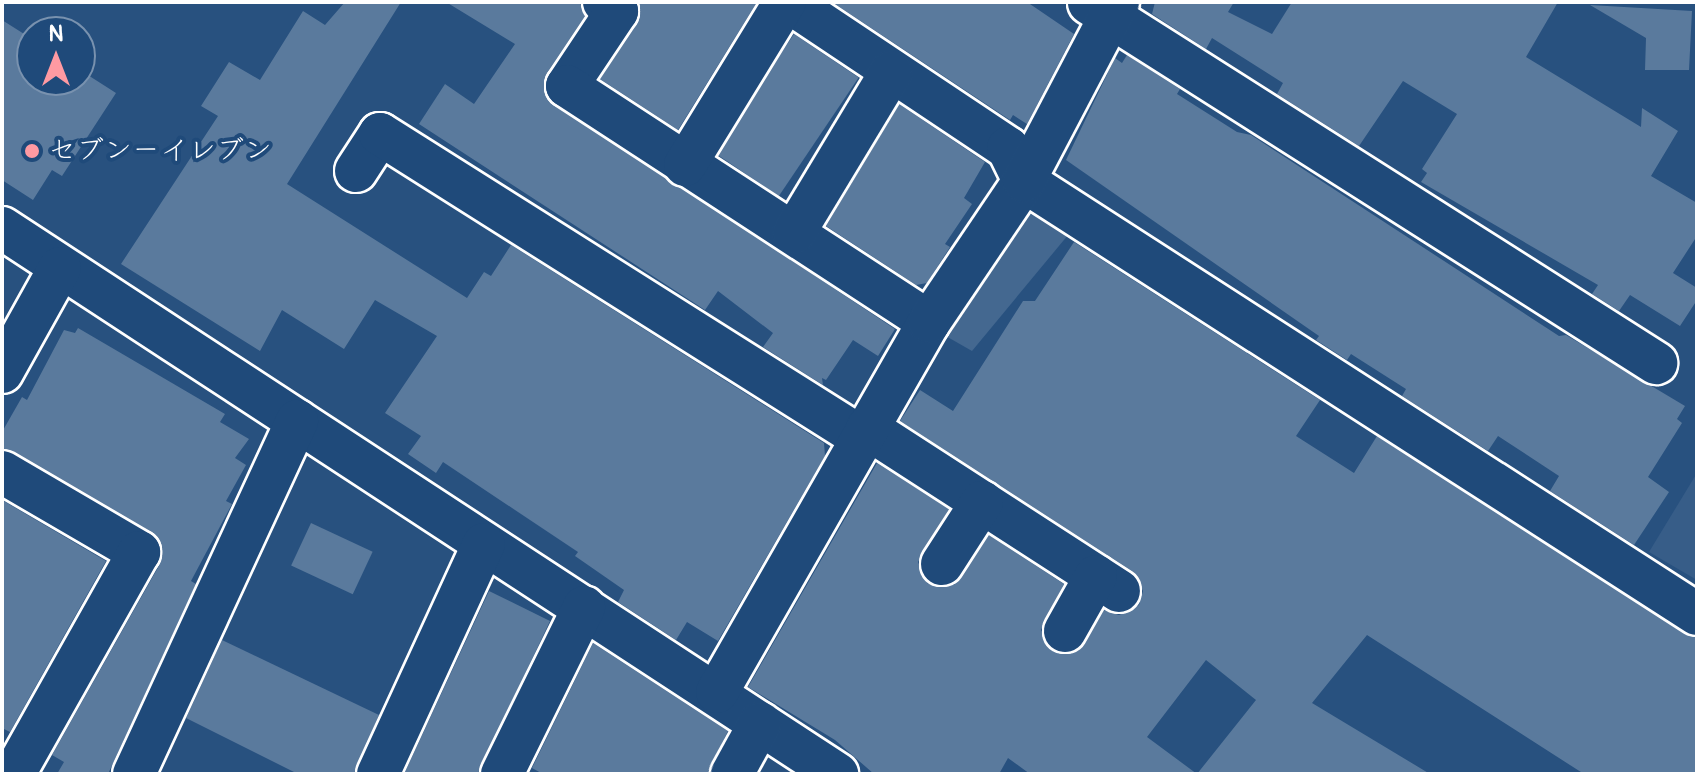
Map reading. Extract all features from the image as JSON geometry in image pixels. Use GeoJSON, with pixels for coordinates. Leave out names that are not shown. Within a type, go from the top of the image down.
{"type":"FeatureCollection","features":[{"type":"Feature","properties":{"kind":"street"},"geometry":{"type":"LineString","coordinates":[[685,165],[787,2],[1008,148],[1024,181],[1697,614]]}},
{"type":"Feature","properties":{"kind":"street"},"geometry":{"type":"LineString","coordinates":[[615,5],[567,86],[929,322]]}},
{"type":"Feature","properties":{"kind":"street"},"geometry":{"type":"LineString","coordinates":[[717,692],[929,322],[1024,181],[1106,7],[1656,363]]}},
{"type":"Feature","properties":{"kind":"street"},"geometry":{"type":"LineString","coordinates":[[794,233],[891,72]]}},
{"type":"Feature","properties":{"kind":"street"},"geometry":{"type":"LineString","coordinates":[[356,171],[380,134],[864,433],[982,502],[1107,584],[1065,631]]}},
{"type":"Feature","properties":{"kind":"street"},"geometry":{"type":"LineString","coordinates":[[2,228],[484,544],[717,692],[837,774]]}},
{"type":"Feature","properties":{"kind":"street"},"geometry":{"type":"LineString","coordinates":[[2,372],[60,268]]}},
{"type":"Feature","properties":{"kind":"street"},"geometry":{"type":"LineString","coordinates":[[134,774],[297,421]]}},
{"type":"Feature","properties":{"kind":"street"},"geometry":{"type":"LineString","coordinates":[[2,472],[139,552],[14,774]]}},
{"type":"Feature","properties":{"kind":"street"},"geometry":{"type":"LineString","coordinates":[[942,564],[982,502]]}},
{"type":"Feature","properties":{"kind":"street"},"geometry":{"type":"LineString","coordinates":[[378,774],[484,544]]}},
{"type":"Feature","properties":{"kind":"street"},"geometry":{"type":"LineString","coordinates":[[502,774],[584,607]]}},
{"type":"Feature","properties":{"kind":"street"},"geometry":{"type":"LineString","coordinates":[[732,774],[760,723]]}},
{"type":"Feature","properties":{"kind":"shaded area"},"geometry":{"type":"Polygon","coordinates":[[[1047,211],[1073,229],[972,351],[944,335],[1016,217],[1047,211]]]}},
{"type":"Feature","properties":{"kind":"shaded area"},"geometry":{"type":"Polygon","coordinates":[[[1697,473],[1697,580],[1649,552],[1697,473]]]}},
{"type":"Feature","properties":{"kind":"building"},"geometry":{"type":"Polygon","coordinates":[[[345,2],[401,2],[287,184],[467,298],[484,272],[491,276],[511,245],[824,443],[825,456],[718,641],[687,622],[676,640],[618,602],[624,590],[575,556],[578,552],[443,462],[436,473],[408,454],[421,436],[385,413],[437,336],[375,300],[344,349],[282,310],[260,351],[121,264],[218,116],[201,106],[229,62],[260,80],[303,11],[325,25],[345,2]]]}},
{"type":"Feature","properties":{"kind":"building"},"geometry":{"type":"Polygon","coordinates":[[[446,2],[580,2],[585,16],[547,73],[546,97],[895,329],[878,356],[853,340],[826,380],[822,378],[823,385],[763,347],[773,333],[718,291],[705,310],[419,124],[445,84],[474,104],[515,44],[446,2]]]}},
{"type":"Feature","properties":{"kind":"building"},"geometry":{"type":"Polygon","coordinates":[[[639,2],[757,2],[678,130],[600,79],[637,24],[639,2]]]}},
{"type":"Feature","properties":{"kind":"building"},"geometry":{"type":"Polygon","coordinates":[[[832,2],[1027,2],[1074,34],[1027,124],[1013,115],[1010,120],[832,2]]]}},
{"type":"Feature","properties":{"kind":"building"},"geometry":{"type":"Polygon","coordinates":[[[1155,2],[1234,2],[1228,12],[1272,34],[1292,2],[1558,2],[1526,57],[1641,127],[1642,108],[1678,131],[1651,176],[1697,203],[1697,236],[1673,273],[1697,288],[1697,300],[1680,326],[1630,295],[1619,311],[1592,294],[1598,285],[1421,182],[1427,173],[1422,169],[1457,114],[1403,81],[1359,146],[1277,94],[1283,83],[1212,38],[1206,49],[1152,14],[1155,2]]]}},
{"type":"Feature","properties":{"kind":"building"},"geometry":{"type":"Polygon","coordinates":[[[1590,5],[1692,11],[1689,70],[1645,70],[1646,38],[1590,5]]]}},
{"type":"Feature","properties":{"kind":"building"},"geometry":{"type":"Polygon","coordinates":[[[2,20],[16,29],[16,96],[96,96],[96,80],[116,93],[62,176],[52,170],[33,200],[2,180],[2,20]]]}},
{"type":"Feature","properties":{"kind":"building"},"geometry":{"type":"Polygon","coordinates":[[[794,34],[859,78],[779,196],[714,153],[794,34]]]}},
{"type":"Feature","properties":{"kind":"building"},"geometry":{"type":"Polygon","coordinates":[[[1127,55],[1180,89],[1177,94],[1237,132],[1251,135],[1559,336],[1566,335],[1685,406],[1677,419],[1682,423],[1648,477],[1669,492],[1634,545],[1550,491],[1559,476],[1498,436],[1488,451],[1402,396],[1406,389],[1351,354],[1347,360],[1316,340],[1319,336],[1066,160],[1115,58],[1122,63],[1127,55]]]}},
{"type":"Feature","properties":{"kind":"building"},"geometry":{"type":"Polygon","coordinates":[[[899,104],[985,162],[964,198],[972,204],[945,244],[950,247],[927,283],[916,285],[826,226],[899,104]]]}},
{"type":"Feature","properties":{"kind":"building"},"geometry":{"type":"Polygon","coordinates":[[[1074,242],[1320,400],[1296,436],[1354,473],[1377,436],[1697,638],[1697,774],[1584,774],[1367,635],[1312,703],[1430,774],[1197,774],[1030,774],[1008,758],[999,774],[874,774],[835,740],[748,687],[877,463],[949,509],[918,562],[928,584],[954,585],[989,535],[1064,584],[1041,630],[1054,652],[1078,651],[1104,610],[1119,615],[1139,605],[1143,591],[1132,571],[900,421],[920,390],[953,411],[1023,301],[1035,301],[1074,242]],[[1206,660],[1147,737],[1197,774],[1256,700],[1206,660]]]}},
{"type":"Feature","properties":{"kind":"building"},"geometry":{"type":"Polygon","coordinates":[[[78,328],[225,414],[220,422],[249,439],[235,458],[246,465],[226,501],[232,504],[191,581],[196,584],[108,774],[57,774],[64,762],[52,755],[160,564],[160,541],[2,448],[2,432],[22,397],[27,400],[64,330],[75,333],[78,328]]]}},
{"type":"Feature","properties":{"kind":"building"},"geometry":{"type":"Polygon","coordinates":[[[2,500],[106,561],[10,732],[2,728],[2,500]]]}},
{"type":"Feature","properties":{"kind":"building"},"geometry":{"type":"Polygon","coordinates":[[[311,523],[373,552],[353,594],[291,566],[311,523]]]}},
{"type":"Feature","properties":{"kind":"building"},"geometry":{"type":"Polygon","coordinates":[[[489,591],[550,621],[478,774],[404,774],[489,591]]]}},
{"type":"Feature","properties":{"kind":"building"},"geometry":{"type":"Polygon","coordinates":[[[222,640],[379,715],[354,774],[298,774],[186,718],[222,640]]]}},
{"type":"Feature","properties":{"kind":"building"},"geometry":{"type":"Polygon","coordinates":[[[593,643],[728,731],[707,774],[543,774],[532,768],[593,643]]]}},
{"type":"Feature","properties":{"kind":"place","name":"セブン－イレブン"},"geometry":{"type":"Point","coordinates":[32,151]}}]}
